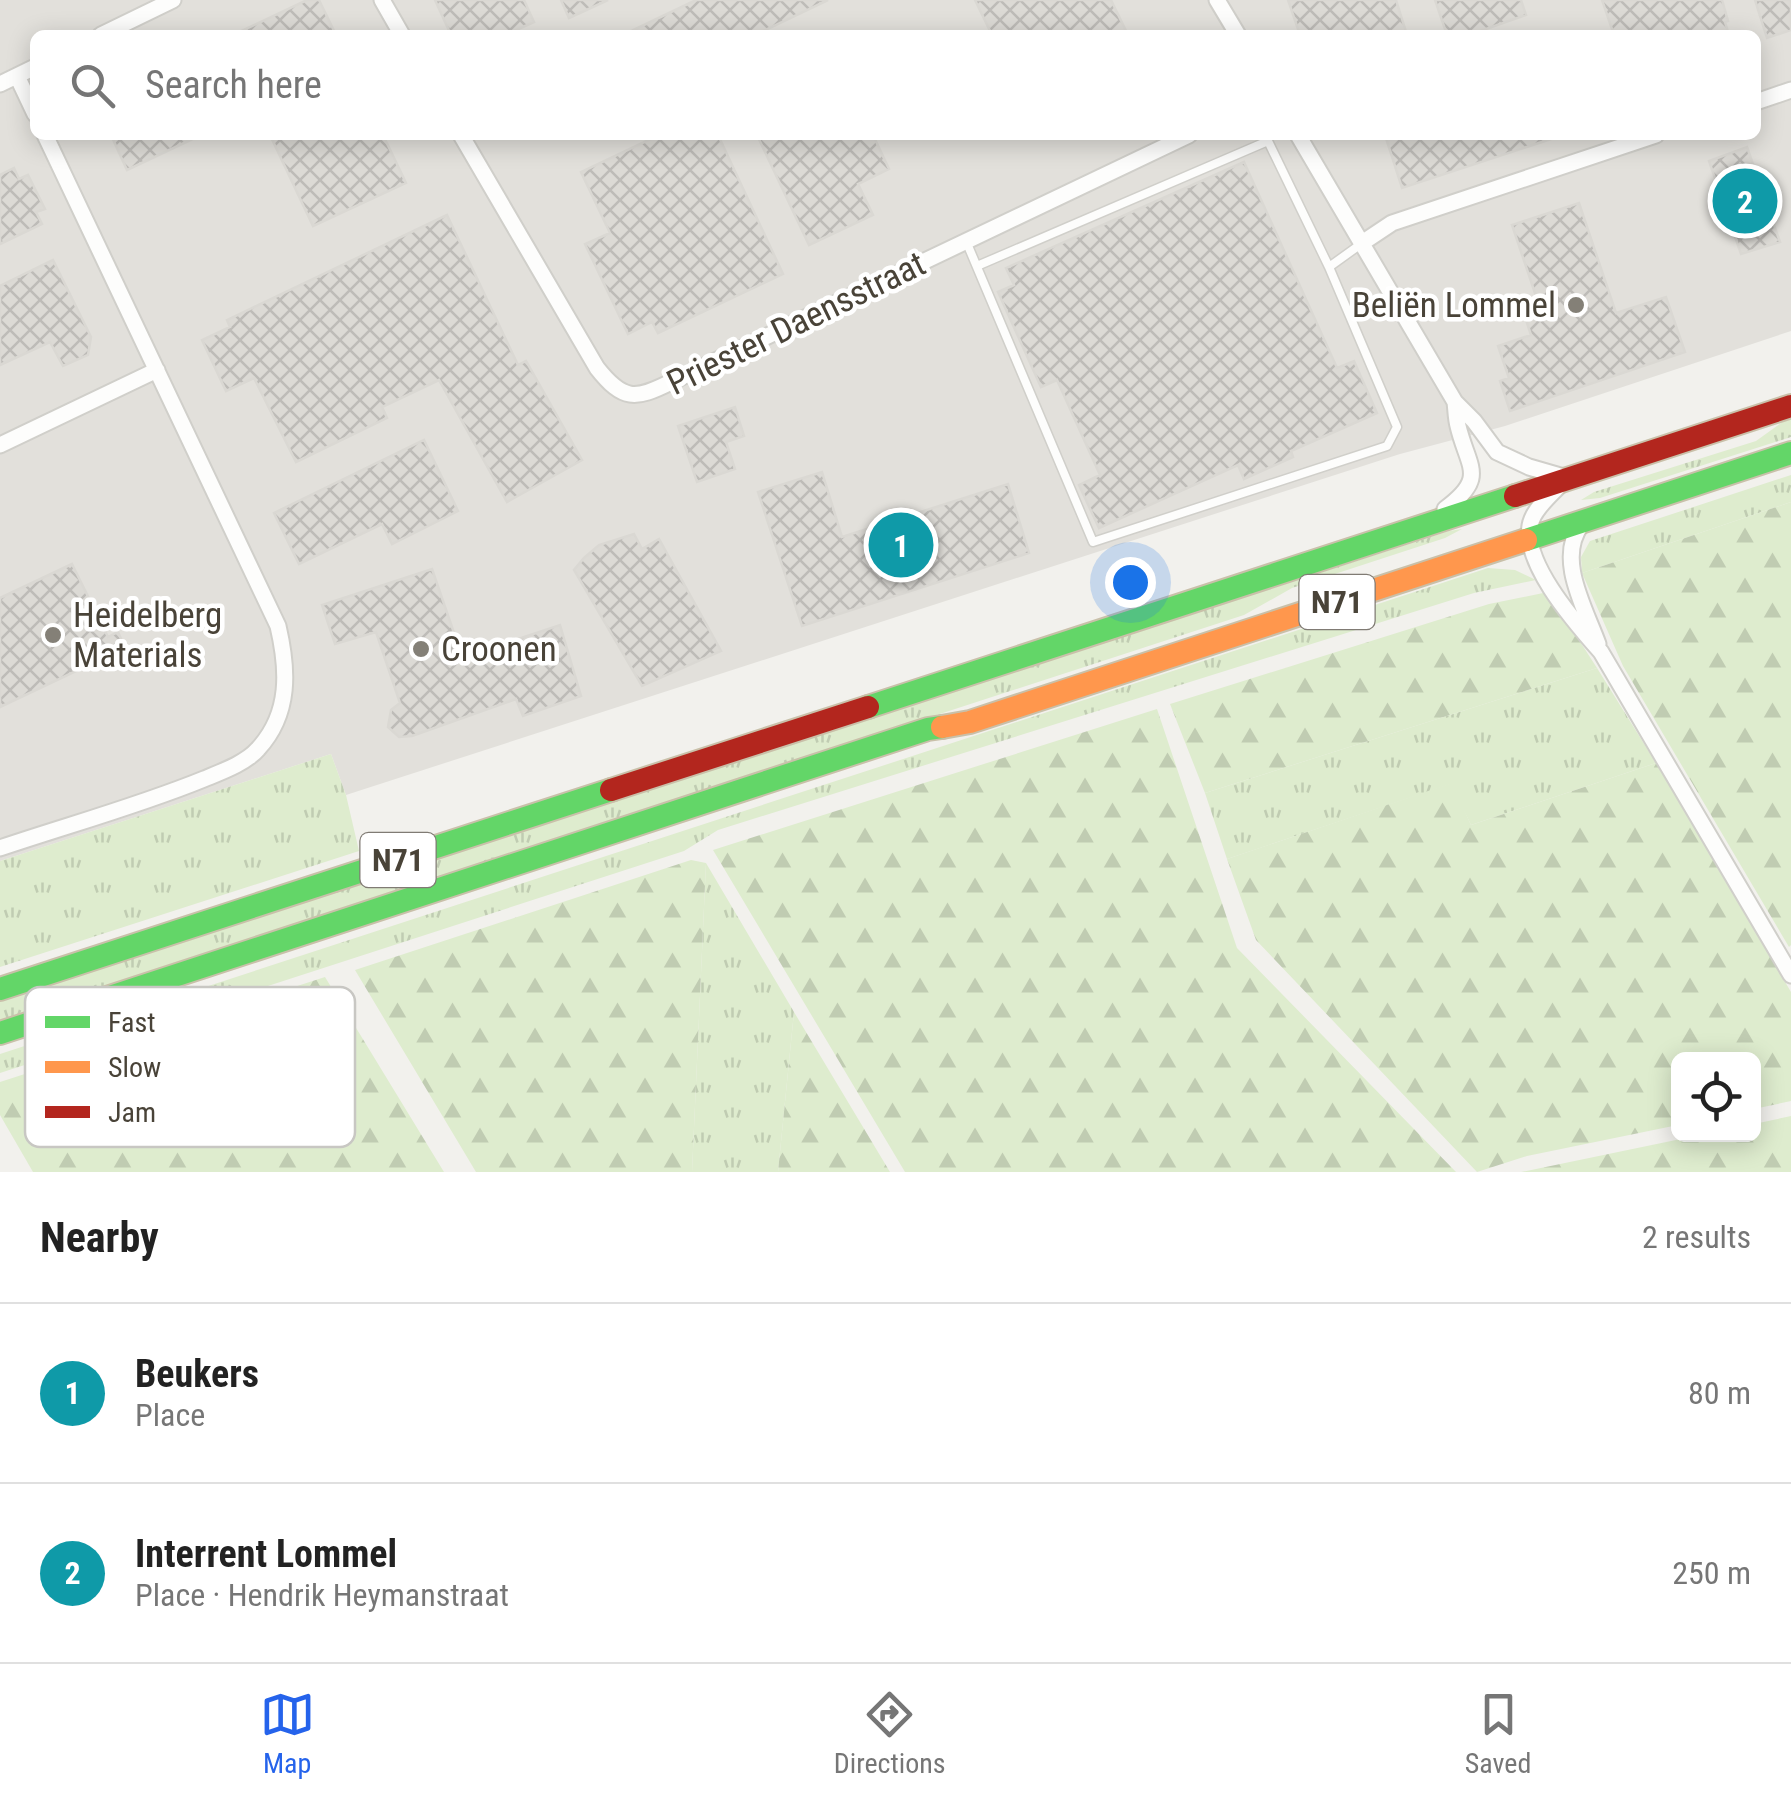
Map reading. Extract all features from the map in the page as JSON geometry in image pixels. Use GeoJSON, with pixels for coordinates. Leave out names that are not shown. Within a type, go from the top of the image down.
{"type":"FeatureCollection","features":[{"type":"Feature","properties":{"kind":"highway","name":"N71"},"geometry":{"type":"LineString","coordinates":[[0,990],[1791,406]]}},
{"type":"Feature","properties":{"kind":"highway","name":"N71"},"geometry":{"type":"LineString","coordinates":[[140,987],[928,729],[970,722],[1791,453]]}},
{"type":"Feature","properties":{"kind":"highway","name":"N71"},"geometry":{"type":"LineString","coordinates":[[0,1033],[25,1025]]}},
{"type":"Feature","properties":{"kind":"street"},"geometry":{"type":"LineString","coordinates":[[111,30],[173,0]]}},
{"type":"Feature","properties":{"kind":"street"},"geometry":{"type":"LineString","coordinates":[[382,0],[399,30]]}},
{"type":"Feature","properties":{"kind":"street"},"geometry":{"type":"LineString","coordinates":[[1217,0],[1235,30]]}},
{"type":"Feature","properties":{"kind":"street"},"geometry":{"type":"LineString","coordinates":[[0,84],[30,70]]}},
{"type":"Feature","properties":{"kind":"street"},"geometry":{"type":"LineString","coordinates":[[17,76],[30,103]]}},
{"type":"Feature","properties":{"kind":"street"},"geometry":{"type":"LineString","coordinates":[[1761,100],[1791,90]]}},
{"type":"Feature","properties":{"kind":"street"},"geometry":{"type":"LineString","coordinates":[[0,848],[224,771],[257,752],[273,728],[286,690],[286,658],[278,626],[47,140]]}},
{"type":"Feature","properties":{"kind":"street","name":"Priester Daensstraat"},"geometry":{"type":"LineString","coordinates":[[463,140],[597,368],[610,385],[636,396],[652,392],[1179,140]]}},
{"type":"Feature","properties":{"kind":"street"},"geometry":{"type":"LineString","coordinates":[[1301,140],[1455,402],[1497,452],[1568,478],[1531,520],[1529,540],[1545,579],[1566,612],[1602,652]]}},
{"type":"Feature","properties":{"kind":"street"},"geometry":{"type":"LineString","coordinates":[[1362,243],[1392,224],[1641,140]]}},
{"type":"Feature","properties":{"kind":"street"},"geometry":{"type":"LineString","coordinates":[[0,444],[157,370]]}},
{"type":"Feature","properties":{"kind":"street"},"geometry":{"type":"LineString","coordinates":[[1422,526],[1460,498],[1471,482],[1472,464],[1458,426],[1455,402]]}},
{"type":"Feature","properties":{"kind":"street"},"geometry":{"type":"LineString","coordinates":[[1582,523],[1569,552],[1572,572],[1602,652],[1791,975]]}},
{"type":"Feature","properties":{"kind":"street"},"geometry":{"type":"LineString","coordinates":[[1482,556],[1520,559],[1545,579]]}},
{"type":"Feature","properties":{"kind":"lane"},"geometry":{"type":"LineString","coordinates":[[966,242],[976,266],[1093,542],[1387,446],[1397,427],[1268,141],[976,266]]}},
{"type":"Feature","properties":{"kind":"lane"},"geometry":{"type":"LineString","coordinates":[[1328,268],[1362,243]]}},
{"type":"Feature","properties":{"kind":"shaded area"},"geometry":{"type":"Polygon","coordinates":[[[0,0],[1791,0],[1791,331],[1505,426],[1400,454],[346,795],[331,754],[0,861],[0,0]]]}},
{"type":"Feature","properties":{"kind":"green space"},"geometry":{"type":"Polygon","coordinates":[[[1791,419],[1791,437],[1600,498],[1581,500],[1594,492],[1756,441],[1791,419]]]}},
{"type":"Feature","properties":{"kind":"green space"},"geometry":{"type":"Polygon","coordinates":[[[1791,475],[1791,502],[1582,573],[1581,557],[1590,541],[1791,475]]]}},
{"type":"Feature","properties":{"kind":"green space"},"geometry":{"type":"Polygon","coordinates":[[[1791,502],[1789,947],[1623,666],[1582,573],[1791,502]]]}},
{"type":"Feature","properties":{"kind":"green space"},"geometry":{"type":"Polygon","coordinates":[[[1462,529],[1292,588],[1244,615],[101,987],[40,987],[1462,529]]]}},
{"type":"Feature","properties":{"kind":"green space"},"geometry":{"type":"Polygon","coordinates":[[[1488,568],[1515,570],[1536,580],[1474,593],[718,830],[684,851],[265,987],[205,987],[1488,568]]]}},
{"type":"Feature","properties":{"kind":"green space"},"geometry":{"type":"Polygon","coordinates":[[[1548,592],[1597,668],[1205,793],[1170,704],[1489,604],[1548,592]]]}},
{"type":"Feature","properties":{"kind":"green space"},"geometry":{"type":"Polygon","coordinates":[[[1597,668],[1656,763],[1471,825],[1451,784],[1227,859],[1205,793],[1597,668]]]}},
{"type":"Feature","properties":{"kind":"green space"},"geometry":{"type":"Polygon","coordinates":[[[1157,709],[1237,948],[1456,1172],[905,1172],[713,850],[1157,709]]]}},
{"type":"Feature","properties":{"kind":"green space"},"geometry":{"type":"Polygon","coordinates":[[[331,754],[346,795],[359,851],[0,967],[0,861],[331,754]]]}},
{"type":"Feature","properties":{"kind":"green space"},"geometry":{"type":"Polygon","coordinates":[[[1656,763],[1791,992],[1791,1101],[1761,1107],[1761,1052],[1671,1052],[1671,1126],[1527,1156],[1477,1172],[1256,940],[1227,859],[1452,783],[1471,825],[1656,763]]]}},
{"type":"Feature","properties":{"kind":"green space"},"geometry":{"type":"Polygon","coordinates":[[[691,860],[706,863],[692,1172],[476,1172],[355,970],[691,860]]]}},
{"type":"Feature","properties":{"kind":"green space"},"geometry":{"type":"Polygon","coordinates":[[[706,863],[794,1012],[778,1172],[692,1172],[706,863]]]}},
{"type":"Feature","properties":{"kind":"green space"},"geometry":{"type":"Polygon","coordinates":[[[325,977],[331,987],[294,987],[325,977]]]}},
{"type":"Feature","properties":{"kind":"green space"},"geometry":{"type":"Polygon","coordinates":[[[25,992],[25,1012],[0,1020],[0,1000],[25,992]]]}},
{"type":"Feature","properties":{"kind":"green space"},"geometry":{"type":"Polygon","coordinates":[[[794,1012],[890,1172],[778,1172],[794,1012]]]}},
{"type":"Feature","properties":{"kind":"green space"},"geometry":{"type":"Polygon","coordinates":[[[355,1026],[444,1172],[33,1172],[0,1115],[0,1082],[25,1074],[25,1147],[355,1147],[355,1026]]]}},
{"type":"Feature","properties":{"kind":"green space"},"geometry":{"type":"Polygon","coordinates":[[[25,1046],[25,1065],[0,1073],[0,1054],[25,1046]]]}},
{"type":"Feature","properties":{"kind":"green space"},"geometry":{"type":"Polygon","coordinates":[[[1791,1116],[1791,1172],[1521,1172],[1671,1141],[1761,1142],[1761,1122],[1791,1116]]]}},
{"type":"Feature","properties":{"kind":"building"},"geometry":{"type":"Polygon","coordinates":[[[307,0],[319,0],[334,30],[244,30],[307,0]]]}},
{"type":"Feature","properties":{"kind":"building"},"geometry":{"type":"Polygon","coordinates":[[[435,0],[524,0],[534,22],[516,30],[449,30],[435,0]]]}},
{"type":"Feature","properties":{"kind":"building"},"geometry":{"type":"Polygon","coordinates":[[[561,0],[608,0],[569,18],[561,0]]]}},
{"type":"Feature","properties":{"kind":"building"},"geometry":{"type":"Polygon","coordinates":[[[696,0],[828,0],[765,30],[633,30],[696,0]]]}},
{"type":"Feature","properties":{"kind":"building"},"geometry":{"type":"Polygon","coordinates":[[[975,0],[1111,0],[1126,30],[990,30],[975,0]]]}},
{"type":"Feature","properties":{"kind":"building"},"geometry":{"type":"Polygon","coordinates":[[[1288,0],[1396,0],[1405,30],[1298,30],[1288,0]]]}},
{"type":"Feature","properties":{"kind":"building"},"geometry":{"type":"Polygon","coordinates":[[[1435,0],[1521,0],[1526,15],[1483,30],[1445,30],[1435,0]]]}},
{"type":"Feature","properties":{"kind":"building"},"geometry":{"type":"Polygon","coordinates":[[[1602,0],[1722,0],[1728,21],[1727,30],[1612,30],[1602,0]]]}},
{"type":"Feature","properties":{"kind":"building"},"geometry":{"type":"Polygon","coordinates":[[[1755,0],[1791,0],[1791,30],[1767,38],[1755,0]]]}},
{"type":"Feature","properties":{"kind":"building"},"geometry":{"type":"Polygon","coordinates":[[[113,140],[190,140],[127,170],[113,140]]]}},
{"type":"Feature","properties":{"kind":"building"},"geometry":{"type":"Polygon","coordinates":[[[272,140],[385,140],[406,183],[313,226],[272,140]]]}},
{"type":"Feature","properties":{"kind":"building"},"geometry":{"type":"Polygon","coordinates":[[[648,140],[720,140],[783,274],[658,333],[652,322],[628,334],[585,244],[610,233],[581,172],[648,140]]]}},
{"type":"Feature","properties":{"kind":"building"},"geometry":{"type":"Polygon","coordinates":[[[759,140],[875,140],[889,169],[858,184],[873,215],[809,245],[759,140]]]}},
{"type":"Feature","properties":{"kind":"building"},"geometry":{"type":"Polygon","coordinates":[[[1387,140],[1548,140],[1402,188],[1387,140]]]}},
{"type":"Feature","properties":{"kind":"building"},"geometry":{"type":"Polygon","coordinates":[[[1747,147],[1780,242],[1741,254],[1709,161],[1747,147]]]}},
{"type":"Feature","properties":{"kind":"building"},"geometry":{"type":"Polygon","coordinates":[[[1244,162],[1337,368],[1354,361],[1377,413],[1291,451],[1293,457],[1244,479],[1238,465],[1099,528],[1079,485],[1100,475],[1057,380],[1041,387],[998,292],[1014,285],[1006,268],[1244,162]]]}},
{"type":"Feature","properties":{"kind":"building"},"geometry":{"type":"Polygon","coordinates":[[[14,168],[19,179],[28,175],[45,209],[36,212],[42,224],[0,244],[0,175],[14,168]]]}},
{"type":"Feature","properties":{"kind":"building","name":"Beliën Lommel"},"geometry":{"type":"Polygon","coordinates":[[[1579,203],[1616,313],[1666,297],[1685,352],[1510,411],[1500,381],[1509,378],[1498,346],[1531,335],[1526,320],[1542,314],[1512,225],[1579,203]]]}},
{"type":"Feature","properties":{"kind":"building"},"geometry":{"type":"Polygon","coordinates":[[[447,215],[518,365],[526,361],[582,460],[507,502],[439,380],[382,407],[387,418],[296,462],[254,378],[226,391],[202,340],[230,327],[227,320],[447,215]]]}},
{"type":"Feature","properties":{"kind":"building"},"geometry":{"type":"Polygon","coordinates":[[[53,260],[91,337],[88,355],[63,366],[50,342],[0,365],[0,286],[53,260]]]}},
{"type":"Feature","properties":{"kind":"building"},"geometry":{"type":"Polygon","coordinates":[[[735,407],[744,436],[726,442],[735,469],[697,482],[678,426],[735,407]]]}},
{"type":"Feature","properties":{"kind":"building"},"geometry":{"type":"Polygon","coordinates":[[[424,440],[458,511],[392,544],[382,524],[299,564],[274,513],[424,440]]]}},
{"type":"Feature","properties":{"kind":"building"},"geometry":{"type":"Polygon","coordinates":[[[822,472],[842,537],[1008,484],[1029,553],[802,626],[758,492],[822,472]]]}},
{"type":"Feature","properties":{"kind":"building"},"geometry":{"type":"Polygon","coordinates":[[[634,534],[642,549],[659,539],[721,651],[642,686],[574,570],[599,545],[634,534]]]}},
{"type":"Feature","properties":{"kind":"building","name":"Heidelberg Materials"},"geometry":{"type":"Polygon","coordinates":[[[72,564],[108,637],[118,632],[125,648],[0,707],[0,598],[72,564]]]}},
{"type":"Feature","properties":{"kind":"building","name":"Croonen"},"geometry":{"type":"Polygon","coordinates":[[[432,569],[465,665],[502,653],[500,645],[560,625],[581,696],[523,716],[516,699],[412,736],[399,737],[388,727],[391,710],[400,703],[376,632],[335,644],[322,605],[432,569]]]}},
{"type":"Feature","properties":{"kind":"traffic: fast"},"geometry":{"type":"LineString","coordinates":[[1526,540],[1791,453]]}},
{"type":"Feature","properties":{"kind":"traffic: fast"},"geometry":{"type":"LineString","coordinates":[[868,707],[1515,496]]}},
{"type":"Feature","properties":{"kind":"traffic: fast"},"geometry":{"type":"LineString","coordinates":[[140,987],[942,727]]}},
{"type":"Feature","properties":{"kind":"traffic: fast"},"geometry":{"type":"LineString","coordinates":[[0,989],[611,790]]}},
{"type":"Feature","properties":{"kind":"traffic: fast"},"geometry":{"type":"LineString","coordinates":[[0,1033],[25,1025]]}},
{"type":"Feature","properties":{"kind":"traffic: slow"},"geometry":{"type":"LineString","coordinates":[[942,727],[970,722],[1526,540]]}},
{"type":"Feature","properties":{"kind":"traffic: jam"},"geometry":{"type":"LineString","coordinates":[[1515,496],[1791,406]]}},
{"type":"Feature","properties":{"kind":"traffic: jam"},"geometry":{"type":"LineString","coordinates":[[611,790],[868,707]]}},
{"type":"Feature","properties":{"kind":"place","name":"Interrent Lommel"},"geometry":{"type":"Point","coordinates":[1745,201]}},
{"type":"Feature","properties":{"kind":"place","name":"Beliën Lommel"},"geometry":{"type":"Point","coordinates":[1576,305]}},
{"type":"Feature","properties":{"kind":"place","name":"Beukers"},"geometry":{"type":"Point","coordinates":[901,545]}},
{"type":"Feature","properties":{"kind":"place","name":"Heidelberg Materials"},"geometry":{"type":"Point","coordinates":[53,635]}},
{"type":"Feature","properties":{"kind":"place","name":"Croonen"},"geometry":{"type":"Point","coordinates":[421,649]}}]}
